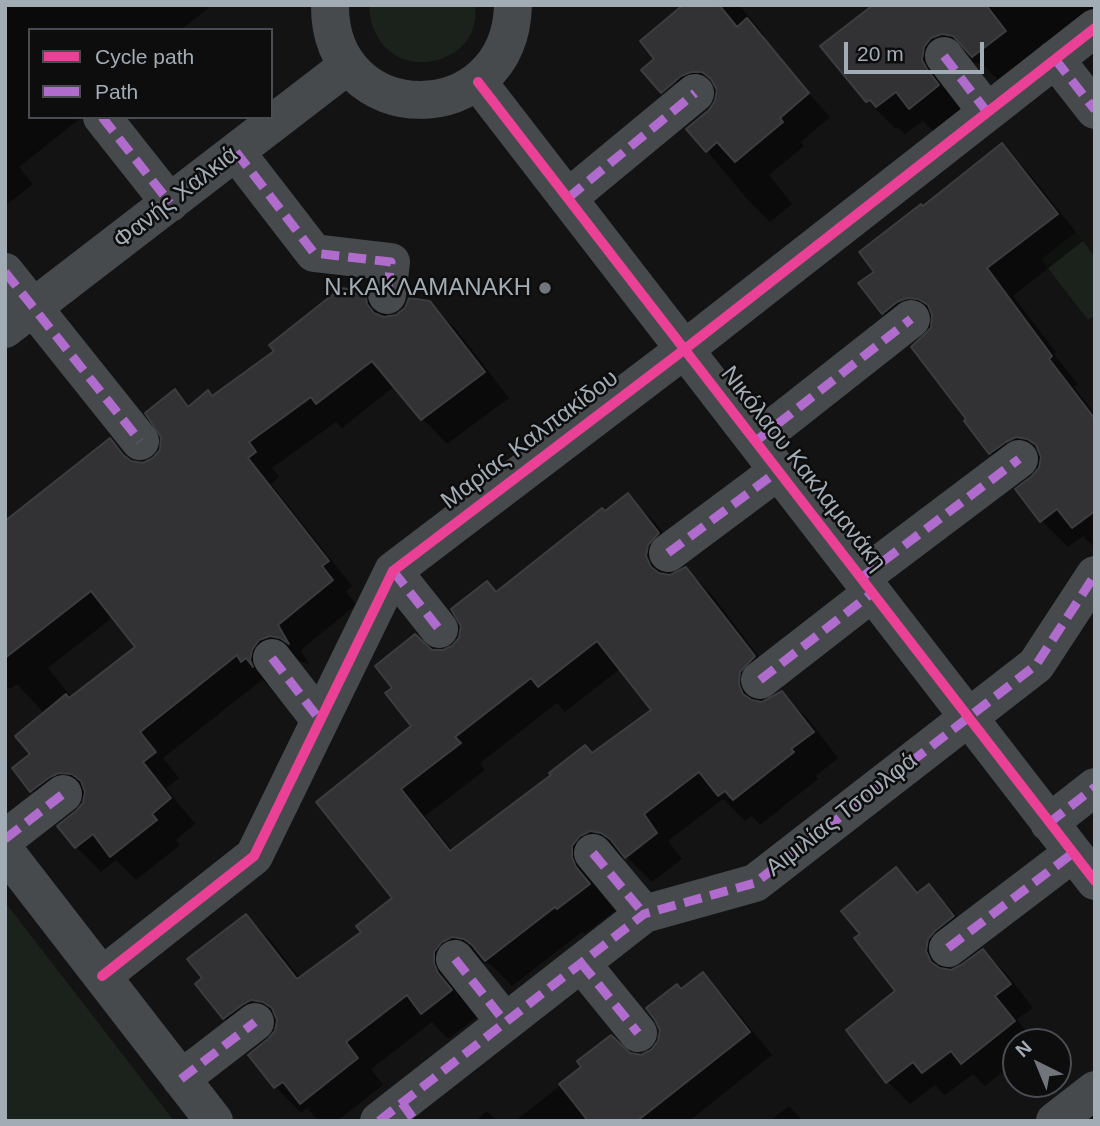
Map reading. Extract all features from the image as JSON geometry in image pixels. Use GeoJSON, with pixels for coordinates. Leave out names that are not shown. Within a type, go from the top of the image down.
{"type":"FeatureCollection","features":[{"type":"Feature","properties":{"kind":"street"},"geometry":{"type":"LineString","coordinates":[[330,5],[330,25],[347,66],[376,90],[405,101],[430,101],[454,95],[478,82],[493,67],[505,47],[512,24],[513,5]]}},
{"type":"Feature","properties":{"kind":"street","name":"Μαρίας Καλπακίδου"},"geometry":{"type":"LineString","coordinates":[[102,976],[254,856],[393,571],[685,349],[1095,28]]}},
{"type":"Feature","properties":{"kind":"street"},"geometry":{"type":"LineString","coordinates":[[944,56],[987,111]]}},
{"type":"Feature","properties":{"kind":"street"},"geometry":{"type":"LineString","coordinates":[[1055,59],[1095,110]]}},
{"type":"Feature","properties":{"kind":"street","name":"Φανής Χαλκιά"},"geometry":{"type":"LineString","coordinates":[[19,319],[347,66]]}},
{"type":"Feature","properties":{"kind":"street","name":"Νικόλαου Κακλαμανάκη"},"geometry":{"type":"LineString","coordinates":[[478,82],[1084,867]]}},
{"type":"Feature","properties":{"kind":"street"},"geometry":{"type":"LineString","coordinates":[[568,198],[695,93]]}},
{"type":"Feature","properties":{"kind":"street"},"geometry":{"type":"LineString","coordinates":[[104,119],[170,203]]}},
{"type":"Feature","properties":{"kind":"street"},"geometry":{"type":"LineString","coordinates":[[236,152],[314,253],[391,262],[387,295]]}},
{"type":"Feature","properties":{"kind":"street"},"geometry":{"type":"LineString","coordinates":[[5,272],[19,319],[140,441]]}},
{"type":"Feature","properties":{"kind":"street"},"geometry":{"type":"LineString","coordinates":[[668,553],[911,319]]}},
{"type":"Feature","properties":{"kind":"street"},"geometry":{"type":"LineString","coordinates":[[760,680],[1019,459]]}},
{"type":"Feature","properties":{"kind":"street"},"geometry":{"type":"LineString","coordinates":[[393,571],[439,629]]}},
{"type":"Feature","properties":{"kind":"street","name":"Αιμιλίας Τσουλφά"},"geometry":{"type":"LineString","coordinates":[[399,1115],[505,1021],[644,914],[755,883],[906,764],[969,719],[1036,665],[1095,576]]}},
{"type":"Feature","properties":{"kind":"street"},"geometry":{"type":"LineString","coordinates":[[272,658],[320,720]]}},
{"type":"Feature","properties":{"kind":"street"},"geometry":{"type":"LineString","coordinates":[[1049,823],[1095,787]]}},
{"type":"Feature","properties":{"kind":"street"},"geometry":{"type":"LineString","coordinates":[[5,839],[63,794]]}},
{"type":"Feature","properties":{"kind":"street"},"geometry":{"type":"LineString","coordinates":[[5,851],[214,1121]]}},
{"type":"Feature","properties":{"kind":"street"},"geometry":{"type":"LineString","coordinates":[[593,853],[644,914]]}},
{"type":"Feature","properties":{"kind":"street"},"geometry":{"type":"LineString","coordinates":[[948,948],[1084,867]]}},
{"type":"Feature","properties":{"kind":"street"},"geometry":{"type":"LineString","coordinates":[[455,960],[505,1021]]}},
{"type":"Feature","properties":{"kind":"street"},"geometry":{"type":"LineString","coordinates":[[581,962],[638,1033]]}},
{"type":"Feature","properties":{"kind":"street"},"geometry":{"type":"LineString","coordinates":[[181,1079],[255,1022]]}},
{"type":"Feature","properties":{"kind":"street"},"geometry":{"type":"LineString","coordinates":[[1055,1121],[1095,1090]]}},
{"type":"Feature","properties":{"kind":"shaded area"},"geometry":{"type":"Polygon","coordinates":[[[369,5],[475,5],[473,28],[463,45],[446,57],[427,62],[407,60],[389,50],[375,32],[369,5]]]}},
{"type":"Feature","properties":{"kind":"shaded area"},"geometry":{"type":"Polygon","coordinates":[[[1076,232],[1095,257],[1095,315],[1088,320],[1041,259],[1076,232]]]}},
{"type":"Feature","properties":{"kind":"shaded area"},"geometry":{"type":"Polygon","coordinates":[[[5,902],[174,1121],[5,1121],[5,902]]]}},
{"type":"Feature","properties":{"kind":"building"},"geometry":{"type":"Polygon","coordinates":[[[683,5],[719,5],[737,27],[747,18],[809,93],[780,118],[783,122],[735,162],[717,142],[706,152],[686,129],[709,110],[715,101],[717,90],[711,79],[702,72],[691,72],[681,76],[661,93],[641,70],[654,59],[640,41],[683,5]]]}},
{"type":"Feature","properties":{"kind":"building"},"geometry":{"type":"Polygon","coordinates":[[[873,5],[986,5],[1006,31],[972,57],[953,36],[942,34],[931,38],[924,47],[922,60],[939,85],[909,109],[896,92],[876,107],[870,100],[866,102],[820,46],[873,5]]]}},
{"type":"Feature","properties":{"kind":"building"},"geometry":{"type":"Polygon","coordinates":[[[1002,143],[1058,214],[987,268],[1052,356],[1049,359],[1095,419],[1095,511],[1072,528],[1057,509],[1040,522],[1015,489],[1039,468],[1041,457],[1036,445],[1027,439],[1016,437],[989,454],[911,347],[931,328],[932,315],[928,305],[918,299],[907,298],[882,314],[858,283],[874,272],[859,252],[921,204],[923,206],[1002,143]]]}},
{"type":"Feature","properties":{"kind":"building"},"geometry":{"type":"Polygon","coordinates":[[[341,288],[365,291],[367,304],[374,313],[384,317],[396,315],[405,308],[409,298],[430,301],[485,372],[421,420],[372,361],[316,404],[311,397],[249,442],[256,452],[248,458],[329,561],[322,566],[333,580],[278,625],[289,644],[270,636],[259,640],[252,650],[250,660],[253,667],[246,658],[241,662],[237,655],[140,732],[156,752],[143,762],[171,798],[152,814],[157,820],[110,857],[93,834],[75,848],[57,826],[83,803],[85,792],[81,781],[72,774],[59,773],[30,792],[12,768],[30,754],[15,736],[66,694],[69,698],[135,647],[91,591],[5,658],[5,521],[110,438],[131,461],[143,463],[153,458],[160,450],[161,437],[145,413],[175,389],[188,407],[208,390],[212,396],[274,351],[269,345],[341,288]]]}},
{"type":"Feature","properties":{"kind":"building"},"geometry":{"type":"Polygon","coordinates":[[[628,493],[659,533],[648,545],[646,556],[651,567],[659,573],[670,575],[686,567],[755,656],[740,672],[739,684],[743,694],[762,702],[782,691],[814,732],[791,749],[794,752],[733,800],[725,791],[718,796],[699,772],[644,814],[657,833],[625,858],[610,839],[601,833],[590,831],[580,836],[572,846],[572,857],[576,867],[590,884],[557,909],[555,907],[485,961],[464,939],[452,937],[442,942],[434,952],[434,963],[438,973],[452,990],[421,1014],[407,995],[346,1042],[358,1058],[300,1104],[283,1082],[274,1088],[248,1055],[275,1031],[277,1020],[272,1008],[263,1002],[251,1000],[223,1019],[195,984],[202,978],[187,959],[246,914],[297,979],[361,932],[356,926],[392,898],[316,802],[411,726],[385,693],[392,688],[375,666],[415,634],[432,650],[443,650],[452,646],[459,638],[461,626],[451,609],[487,581],[496,592],[602,508],[605,511],[628,493]],[[597,641],[538,687],[531,678],[455,737],[461,743],[401,789],[450,851],[551,775],[549,773],[585,745],[592,753],[651,710],[597,641]]]}},
{"type":"Feature","properties":{"kind":"building"},"geometry":{"type":"Polygon","coordinates":[[[896,867],[917,893],[929,884],[954,916],[928,939],[926,951],[931,962],[940,968],[951,970],[983,949],[1011,984],[995,996],[1015,1021],[1002,1028],[1002,1031],[961,1064],[951,1051],[922,1073],[913,1062],[886,1083],[846,1030],[895,991],[854,938],[860,934],[841,911],[896,867]]]}},
{"type":"Feature","properties":{"kind":"building"},"geometry":{"type":"Polygon","coordinates":[[[703,972],[750,1032],[637,1121],[588,1121],[559,1084],[581,1067],[577,1061],[611,1035],[630,1053],[641,1055],[651,1050],[658,1041],[660,1030],[646,1008],[677,984],[681,989],[703,972]]]}},
{"type":"Feature","properties":{"kind":"marked path"},"geometry":{"type":"LineString","coordinates":[[944,56],[987,112]]}},
{"type":"Feature","properties":{"kind":"marked path"},"geometry":{"type":"LineString","coordinates":[[1055,59],[1095,110]]}},
{"type":"Feature","properties":{"kind":"marked path"},"geometry":{"type":"LineString","coordinates":[[568,198],[695,93]]}},
{"type":"Feature","properties":{"kind":"marked path"},"geometry":{"type":"LineString","coordinates":[[104,119],[170,203]]}},
{"type":"Feature","properties":{"kind":"marked path"},"geometry":{"type":"LineString","coordinates":[[236,152],[314,253],[391,262],[387,295]]}},
{"type":"Feature","properties":{"kind":"marked path"},"geometry":{"type":"LineString","coordinates":[[5,272],[140,441]]}},
{"type":"Feature","properties":{"kind":"marked path"},"geometry":{"type":"LineString","coordinates":[[756,441],[911,319]]}},
{"type":"Feature","properties":{"kind":"marked path"},"geometry":{"type":"LineString","coordinates":[[861,578],[1019,459]]}},
{"type":"Feature","properties":{"kind":"marked path"},"geometry":{"type":"LineString","coordinates":[[668,553],[778,471]]}},
{"type":"Feature","properties":{"kind":"marked path"},"geometry":{"type":"LineString","coordinates":[[393,571],[439,629]]}},
{"type":"Feature","properties":{"kind":"marked path"},"geometry":{"type":"LineString","coordinates":[[379,1121],[644,914],[755,883],[1036,665],[1095,575]]}},
{"type":"Feature","properties":{"kind":"marked path"},"geometry":{"type":"LineString","coordinates":[[760,680],[872,593]]}},
{"type":"Feature","properties":{"kind":"marked path"},"geometry":{"type":"LineString","coordinates":[[272,658],[320,720]]}},
{"type":"Feature","properties":{"kind":"marked path"},"geometry":{"type":"LineString","coordinates":[[1049,823],[1095,787]]}},
{"type":"Feature","properties":{"kind":"marked path"},"geometry":{"type":"LineString","coordinates":[[5,839],[63,794]]}},
{"type":"Feature","properties":{"kind":"marked path"},"geometry":{"type":"LineString","coordinates":[[593,853],[644,914]]}},
{"type":"Feature","properties":{"kind":"marked path"},"geometry":{"type":"LineString","coordinates":[[948,948],[1073,853]]}},
{"type":"Feature","properties":{"kind":"marked path"},"geometry":{"type":"LineString","coordinates":[[455,959],[505,1022]]}},
{"type":"Feature","properties":{"kind":"marked path"},"geometry":{"type":"LineString","coordinates":[[581,963],[638,1033]]}},
{"type":"Feature","properties":{"kind":"marked path"},"geometry":{"type":"LineString","coordinates":[[181,1079],[255,1022]]}},
{"type":"Feature","properties":{"kind":"marked path"},"geometry":{"type":"LineString","coordinates":[[402,1103],[415,1121]]}},
{"type":"Feature","properties":{"kind":"cycle path"},"geometry":{"type":"LineString","coordinates":[[102,976],[254,856],[393,571],[685,349],[1095,28]]}},
{"type":"Feature","properties":{"kind":"cycle path"},"geometry":{"type":"LineString","coordinates":[[478,82],[1095,881]]}},
{"type":"Feature","properties":{"kind":"place","name":"Ν.ΚΑΚΛΑΜΑΝΑΚΗ"},"geometry":{"type":"Point","coordinates":[545,288]}}]}
